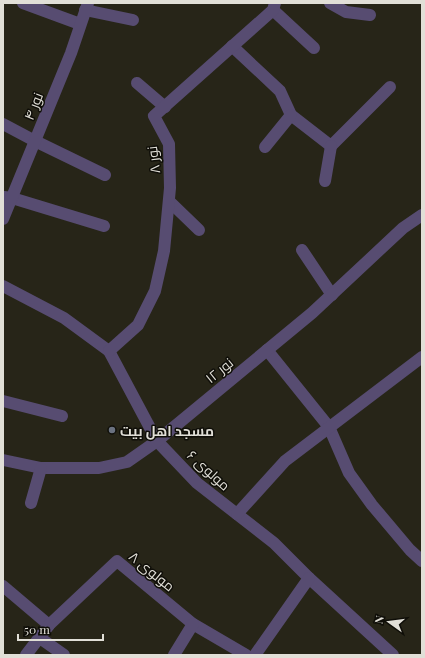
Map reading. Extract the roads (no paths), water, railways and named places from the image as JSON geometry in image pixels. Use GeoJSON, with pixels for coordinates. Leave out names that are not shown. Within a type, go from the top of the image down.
{"type":"FeatureCollection","features":[{"type":"Feature","properties":{"kind":"street"},"geometry":{"type":"LineString","coordinates":[[23,3],[80,24]]}},
{"type":"Feature","properties":{"kind":"street"},"geometry":{"type":"LineString","coordinates":[[330,3],[346,12],[370,15]]}},
{"type":"Feature","properties":{"kind":"street"},"geometry":{"type":"LineString","coordinates":[[274,6],[314,48]]}},
{"type":"Feature","properties":{"kind":"street","name":"نور ۸"},"geometry":{"type":"LineString","coordinates":[[109,351],[138,325],[155,291],[164,251],[170,188],[169,144],[154,116],[274,6]]}},
{"type":"Feature","properties":{"kind":"street"},"geometry":{"type":"LineString","coordinates":[[87,7],[133,20]]}},
{"type":"Feature","properties":{"kind":"street","name":"نور ۴"},"geometry":{"type":"LineString","coordinates":[[3,219],[7,198],[35,141],[71,53],[87,7]]}},
{"type":"Feature","properties":{"kind":"street"},"geometry":{"type":"LineString","coordinates":[[232,46],[280,91],[291,115],[331,146]]}},
{"type":"Feature","properties":{"kind":"street"},"geometry":{"type":"LineString","coordinates":[[137,82],[165,107]]}},
{"type":"Feature","properties":{"kind":"street"},"geometry":{"type":"LineString","coordinates":[[325,181],[331,146],[390,87]]}},
{"type":"Feature","properties":{"kind":"street"},"geometry":{"type":"LineString","coordinates":[[265,147],[291,115]]}},
{"type":"Feature","properties":{"kind":"street"},"geometry":{"type":"LineString","coordinates":[[3,124],[106,175]]}},
{"type":"Feature","properties":{"kind":"street"},"geometry":{"type":"LineString","coordinates":[[7,198],[104,226]]}},
{"type":"Feature","properties":{"kind":"street"},"geometry":{"type":"LineString","coordinates":[[169,201],[199,230]]}},
{"type":"Feature","properties":{"kind":"street","name":"نور ۱۲"},"geometry":{"type":"LineString","coordinates":[[3,460],[41,468],[99,468],[127,462],[157,440],[312,314],[403,228],[422,215]]}},
{"type":"Feature","properties":{"kind":"street"},"geometry":{"type":"LineString","coordinates":[[302,250],[332,295]]}},
{"type":"Feature","properties":{"kind":"street","name":"مولوی ۶"},"geometry":{"type":"LineString","coordinates":[[3,286],[64,318],[109,351],[157,440],[197,483],[274,543],[309,578],[393,655]]}},
{"type":"Feature","properties":{"kind":"street"},"geometry":{"type":"LineString","coordinates":[[267,350],[329,427],[349,473],[372,505],[410,550],[422,561]]}},
{"type":"Feature","properties":{"kind":"street"},"geometry":{"type":"LineString","coordinates":[[237,514],[285,461],[422,357]]}},
{"type":"Feature","properties":{"kind":"street"},"geometry":{"type":"LineString","coordinates":[[3,401],[62,416]]}},
{"type":"Feature","properties":{"kind":"street"},"geometry":{"type":"LineString","coordinates":[[31,503],[41,468]]}},
{"type":"Feature","properties":{"kind":"street","name":"مولوی ۸"},"geometry":{"type":"LineString","coordinates":[[49,626],[117,561],[193,624],[246,655]]}},
{"type":"Feature","properties":{"kind":"street"},"geometry":{"type":"LineString","coordinates":[[255,655],[309,578]]}},
{"type":"Feature","properties":{"kind":"street"},"geometry":{"type":"LineString","coordinates":[[3,586],[49,626],[26,655]]}},
{"type":"Feature","properties":{"kind":"street"},"geometry":{"type":"LineString","coordinates":[[174,655],[193,624]]}},
{"type":"Feature","properties":{"kind":"street"},"geometry":{"type":"LineString","coordinates":[[40,638],[64,655]]}},
{"type":"Feature","properties":{"kind":"place","name":"مسجد اهل بیت"},"geometry":{"type":"Point","coordinates":[112,430]}}]}
